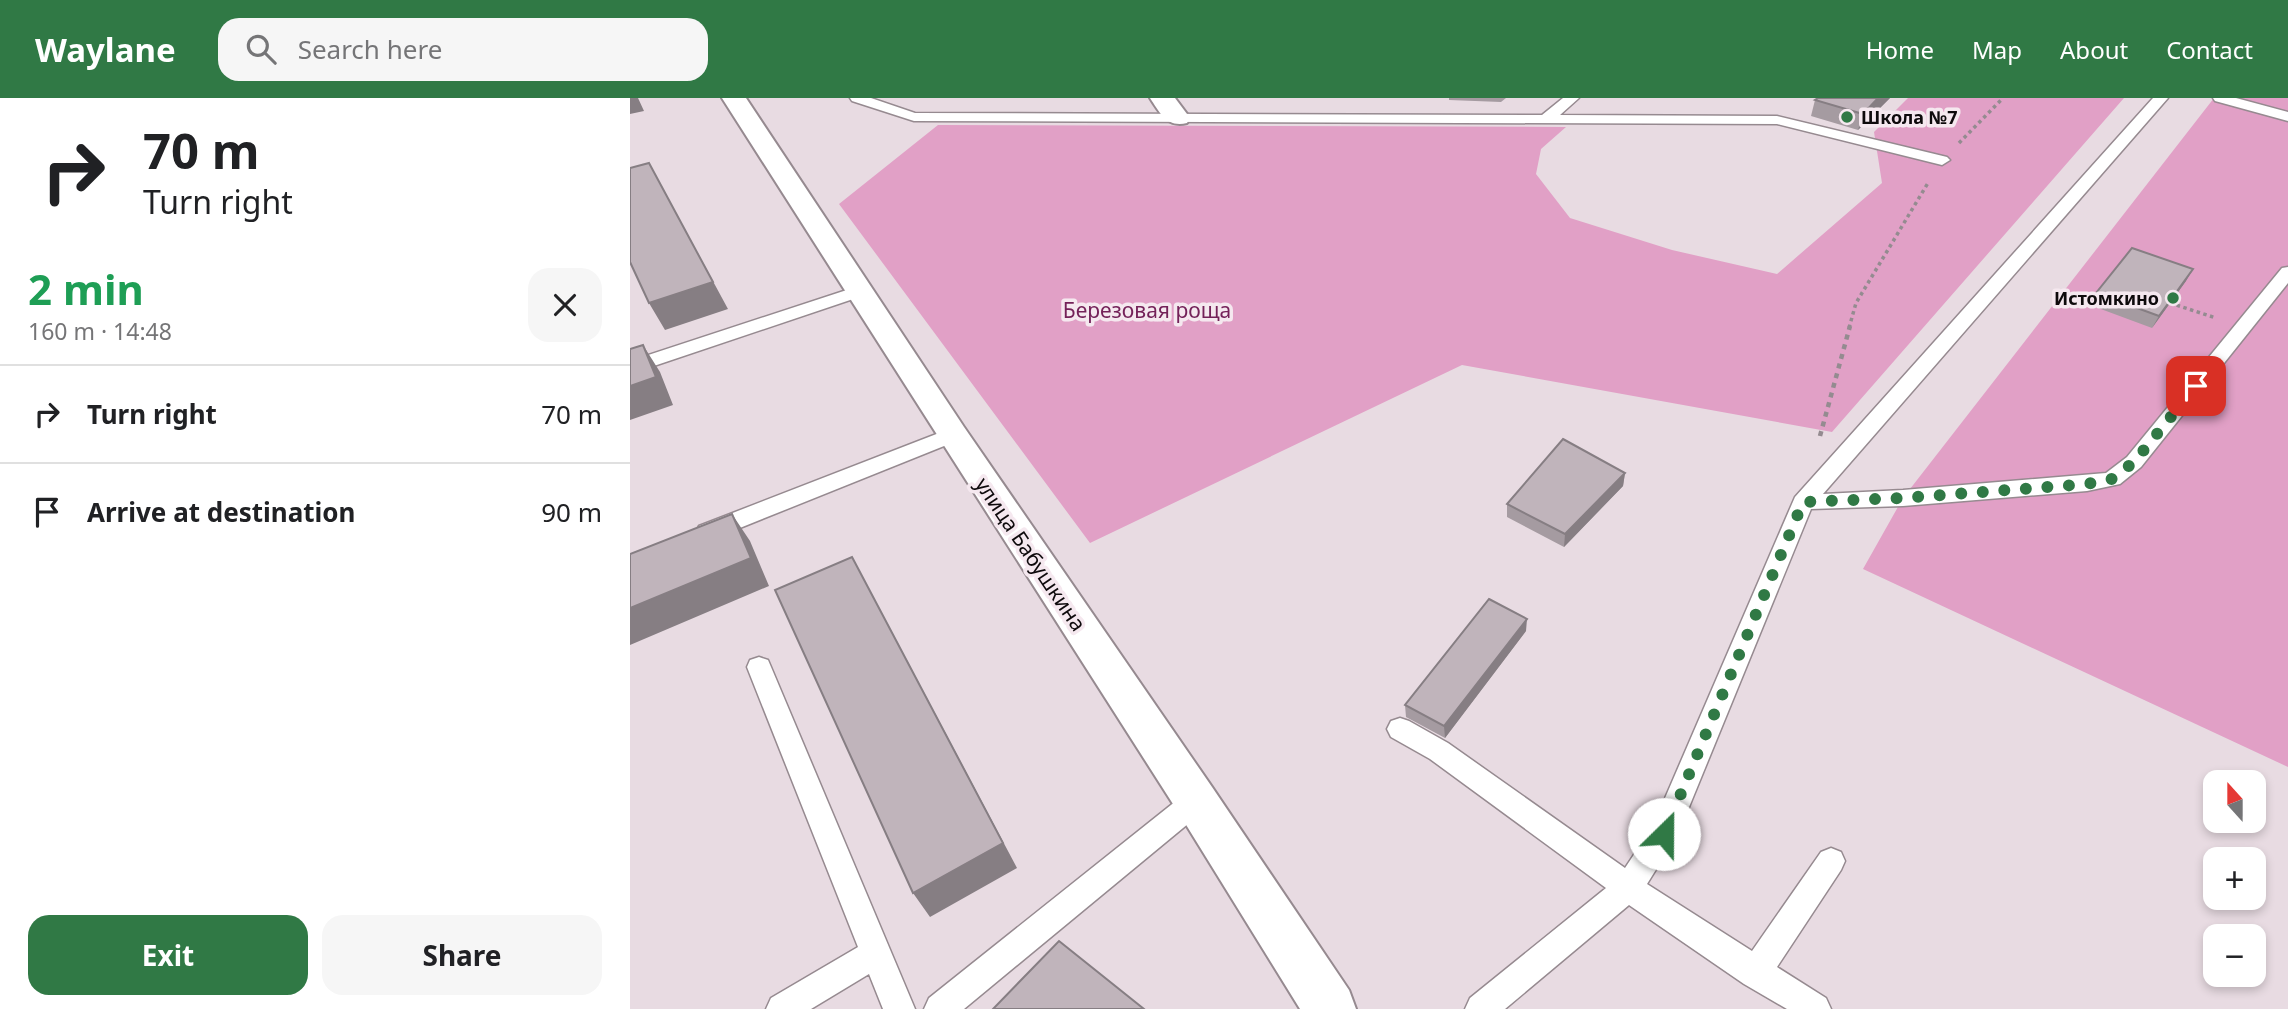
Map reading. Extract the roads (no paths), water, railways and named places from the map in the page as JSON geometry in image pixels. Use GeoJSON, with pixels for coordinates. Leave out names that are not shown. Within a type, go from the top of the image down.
{"type":"FeatureCollection","features":[{"type":"Feature","properties":{"kind":"street","name":"улица Бабушкина"},"geometry":{"type":"LineString","coordinates":[[734,98],[1330,1009]]}},
{"type":"Feature","properties":{"kind":"street"},"geometry":{"type":"LineString","coordinates":[[1162,98],[1178,118]]}},
{"type":"Feature","properties":{"kind":"lane"},"geometry":{"type":"LineString","coordinates":[[857,98],[914,117],[1777,120],[1942,160]]}},
{"type":"Feature","properties":{"kind":"lane"},"geometry":{"type":"LineString","coordinates":[[1546,119],[1572,98]]}},
{"type":"Feature","properties":{"kind":"lane"},"geometry":{"type":"LineString","coordinates":[[1481,1009],[1628,888],[1664,834],[1803,502],[2161,98]]}},
{"type":"Feature","properties":{"kind":"lane"},"geometry":{"type":"LineString","coordinates":[[2220,98],[2288,117]]}},
{"type":"Feature","properties":{"kind":"lane"},"geometry":{"type":"LineString","coordinates":[[1803,502],[1903,498],[2087,484],[2112,479],[2134,462],[2288,272]]}},
{"type":"Feature","properties":{"kind":"lane"},"geometry":{"type":"LineString","coordinates":[[631,365],[859,292]]}},
{"type":"Feature","properties":{"kind":"lane"},"geometry":{"type":"LineString","coordinates":[[681,542],[952,435]]}},
{"type":"Feature","properties":{"kind":"lane"},"geometry":{"type":"LineString","coordinates":[[760,667],[899,1009]]}},
{"type":"Feature","properties":{"kind":"lane"},"geometry":{"type":"LineString","coordinates":[[1400,729],[1439,751],[1628,888],[1755,973],[1815,1009]]}},
{"type":"Feature","properties":{"kind":"lane"},"geometry":{"type":"LineString","coordinates":[[940,1009],[1196,801]]}},
{"type":"Feature","properties":{"kind":"lane"},"geometry":{"type":"LineString","coordinates":[[1755,973],[1831,861]]}},
{"type":"Feature","properties":{"kind":"lane"},"geometry":{"type":"LineString","coordinates":[[782,1009],[876,953]]}},
{"type":"Feature","properties":{"kind":"place","name":"Школа №7"},"geometry":{"type":"Point","coordinates":[1847,117]}},
{"type":"Feature","properties":{"kind":"place","name":"Истомкино"},"geometry":{"type":"Point","coordinates":[2173,298]}},
{"type":"Feature","properties":{"kind":"park label","name":"Березовая роща"},"geometry":{"type":"Point","coordinates":[1147,310]}}]}
